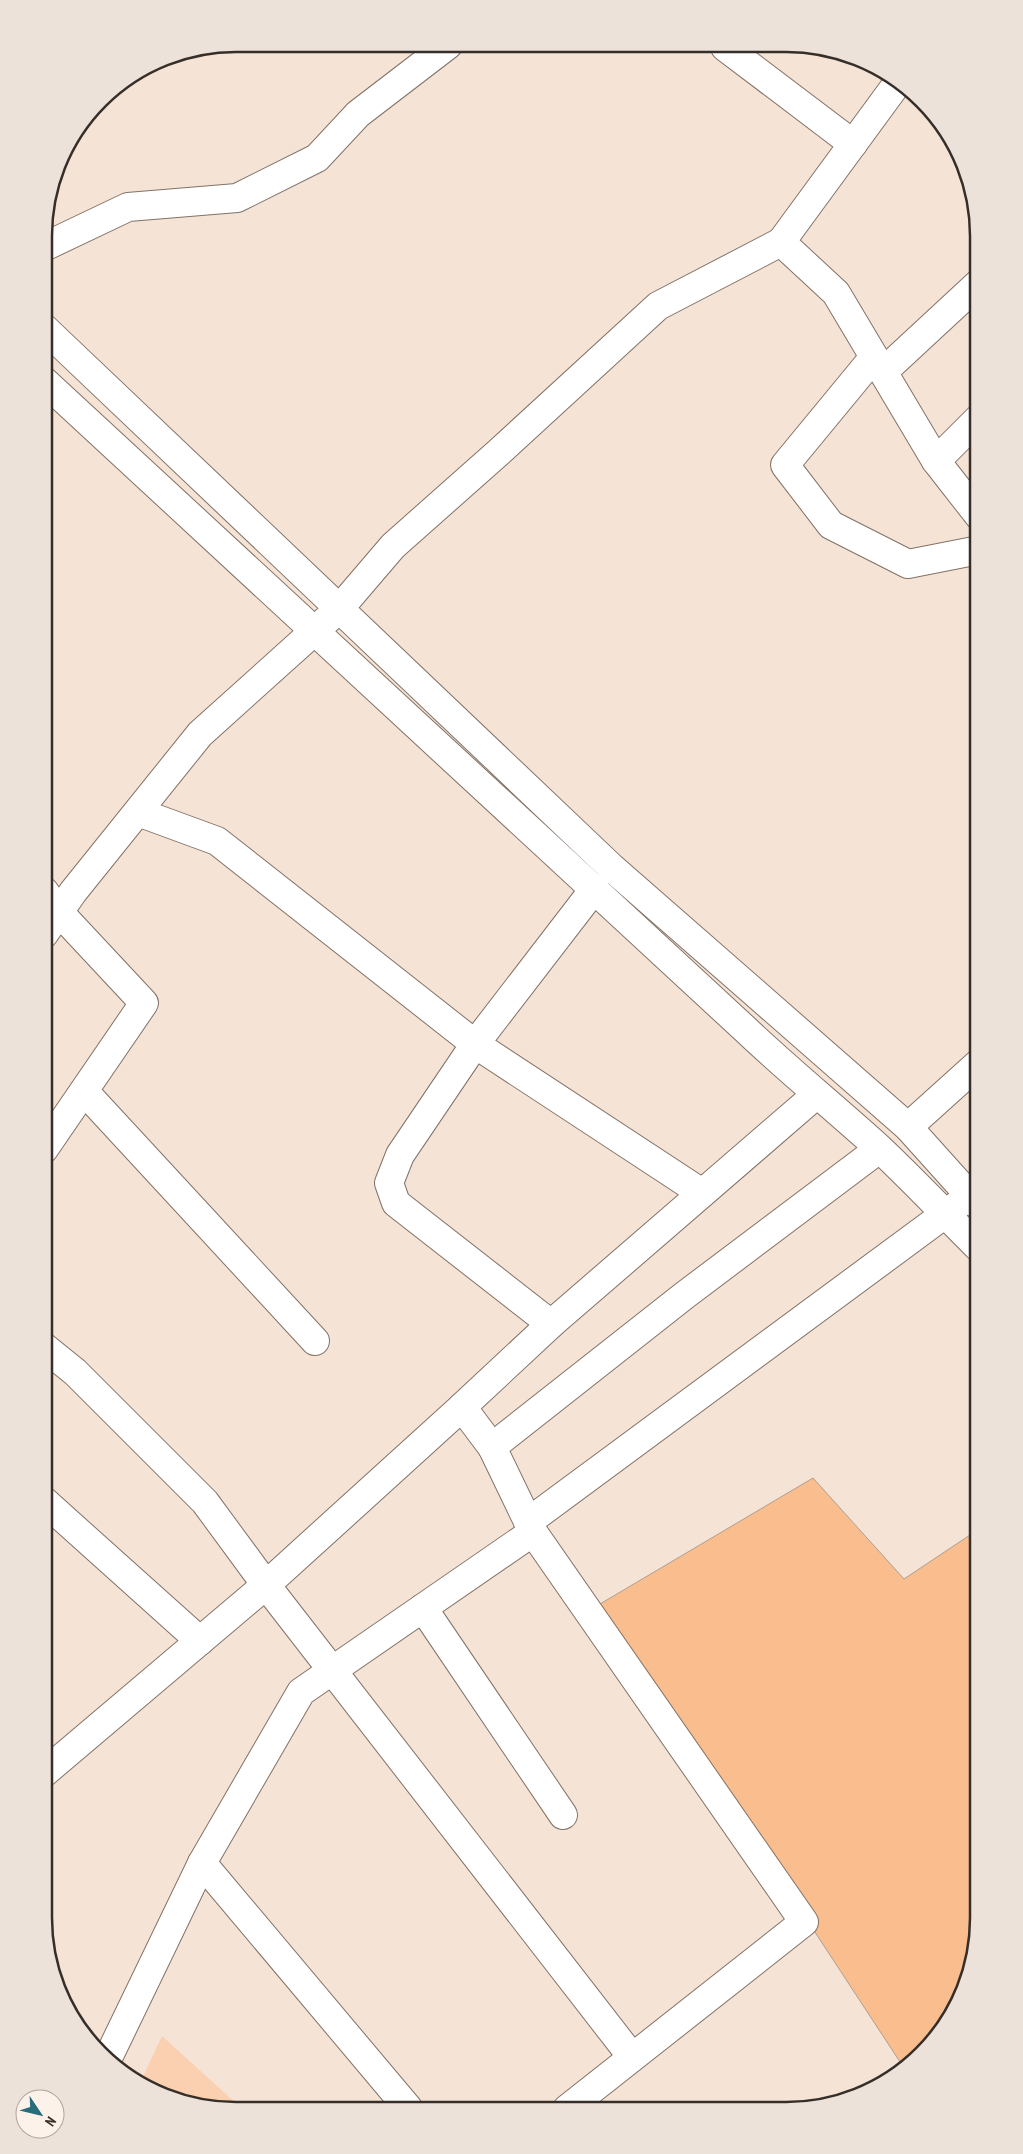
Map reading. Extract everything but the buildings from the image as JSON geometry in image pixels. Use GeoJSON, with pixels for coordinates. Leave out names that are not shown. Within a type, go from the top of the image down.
{"type":"FeatureCollection","features":[{"type":"Feature","properties":{"kind":"street"},"geometry":{"type":"LineString","coordinates":[[52,243],[128,207],[237,198],[317,158],[358,114],[439,52]]}},
{"type":"Feature","properties":{"kind":"street"},"geometry":{"type":"LineString","coordinates":[[732,52],[853,144]]}},
{"type":"Feature","properties":{"kind":"street"},"geometry":{"type":"LineString","coordinates":[[52,909],[138,812],[200,734],[340,608],[393,546],[658,306],[781,242],[895,87]]}},
{"type":"Feature","properties":{"kind":"street"},"geometry":{"type":"LineString","coordinates":[[781,242],[836,293],[936,461],[970,504]]}},
{"type":"Feature","properties":{"kind":"street"},"geometry":{"type":"LineString","coordinates":[[970,290],[878,364],[785,465],[831,525],[908,564],[970,552]]}},
{"type":"Feature","properties":{"kind":"street"},"geometry":{"type":"LineString","coordinates":[[52,336],[611,867],[908,1127],[970,1193]]}},
{"type":"Feature","properties":{"kind":"street"},"geometry":{"type":"LineString","coordinates":[[52,388],[316,630],[434,743],[595,888],[759,1043],[879,1149],[970,1239]]}},
{"type":"Feature","properties":{"kind":"street"},"geometry":{"type":"LineString","coordinates":[[936,461],[970,427]]}},
{"type":"Feature","properties":{"kind":"street"},"geometry":{"type":"LineString","coordinates":[[138,812],[217,842],[475,1044],[702,1193]]}},
{"type":"Feature","properties":{"kind":"street"},"geometry":{"type":"LineString","coordinates":[[552,1324],[396,1203],[389,1183],[400,1154],[475,1044],[595,888]]}},
{"type":"Feature","properties":{"kind":"street"},"geometry":{"type":"LineString","coordinates":[[52,915],[144,1004],[52,1137]]}},
{"type":"Feature","properties":{"kind":"street"},"geometry":{"type":"LineString","coordinates":[[908,1127],[970,1071]]}},
{"type":"Feature","properties":{"kind":"street"},"geometry":{"type":"LineString","coordinates":[[84,1091],[315,1341]]}},
{"type":"Feature","properties":{"kind":"street"},"geometry":{"type":"LineString","coordinates":[[52,1766],[266,1585],[552,1324],[817,1094]]}},
{"type":"Feature","properties":{"kind":"street"},"geometry":{"type":"LineString","coordinates":[[492,1447],[685,1294],[879,1149]]}},
{"type":"Feature","properties":{"kind":"street"},"geometry":{"type":"LineString","coordinates":[[111,2052],[202,1863],[301,1692],[424,1608],[945,1214],[970,1202]]}},
{"type":"Feature","properties":{"kind":"street"},"geometry":{"type":"LineString","coordinates":[[52,1353],[75,1372],[205,1502],[332,1671],[632,2057]]}},
{"type":"Feature","properties":{"kind":"street"},"geometry":{"type":"LineString","coordinates":[[462,1407],[492,1447],[531,1527],[804,1922],[576,2102]]}},
{"type":"Feature","properties":{"kind":"street"},"geometry":{"type":"LineString","coordinates":[[52,1508],[200,1641]]}},
{"type":"Feature","properties":{"kind":"street"},"geometry":{"type":"LineString","coordinates":[[424,1608],[563,1815]]}},
{"type":"Feature","properties":{"kind":"street"},"geometry":{"type":"LineString","coordinates":[[202,1863],[403,2102]]}},
{"type":"Feature","properties":{"kind":"shaded area"},"geometry":{"type":"Polygon","coordinates":[[[162,2036],[234,2102],[200,2098],[177,2092],[143,2076],[162,2036]]]}}]}
